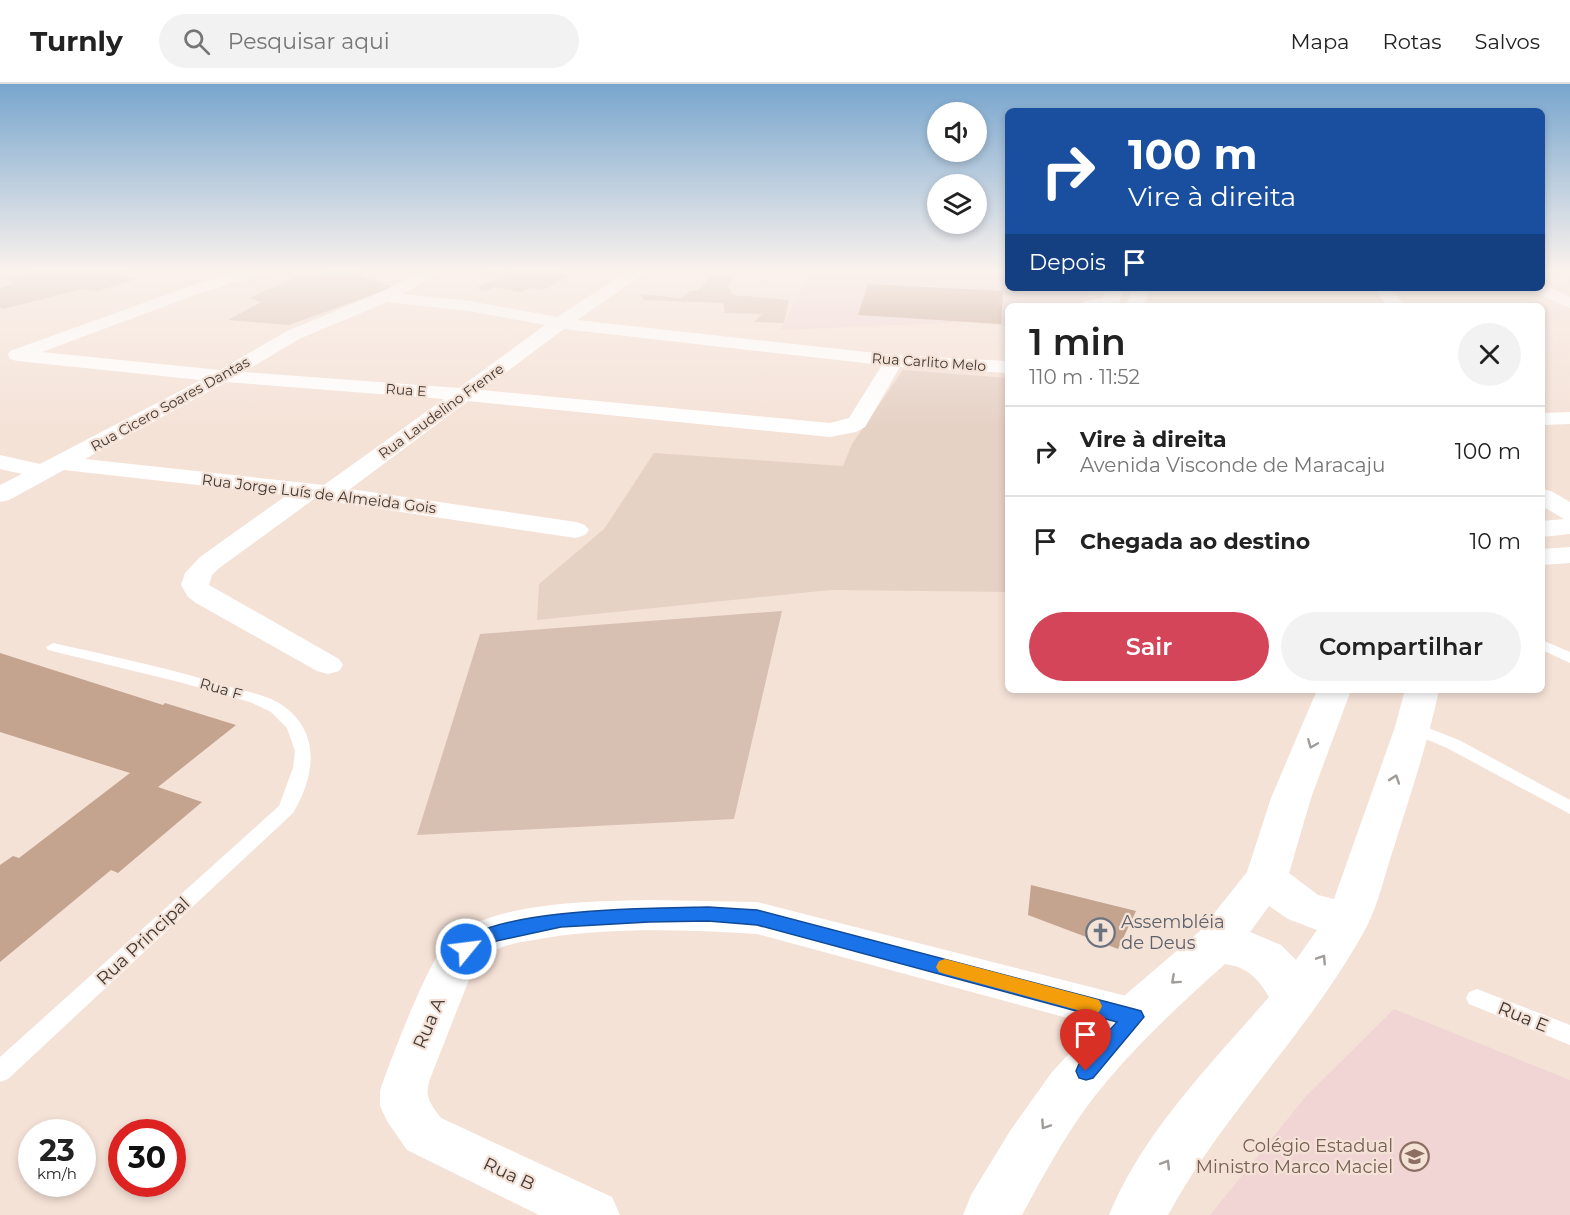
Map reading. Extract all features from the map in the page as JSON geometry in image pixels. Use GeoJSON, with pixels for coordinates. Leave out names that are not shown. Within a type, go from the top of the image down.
{"type":"FeatureCollection","features":[{"type":"Feature","properties":{"kind":"main road"},"geometry":{"type":"LineString","coordinates":[[991,1215],[1029,1149],[1070,1089],[1134,1017],[1216,944],[1266,878],[1291,798],[1333,693]]}},
{"type":"Feature","properties":{"kind":"main road"},"geometry":{"type":"LineString","coordinates":[[1137,1215],[1168,1161],[1295,1000],[1349,918],[1418,709]]}},
{"type":"Feature","properties":{"kind":"main road"},"geometry":{"type":"LineString","coordinates":[[1266,878],[1303,908],[1319,914],[1349,918]]}},
{"type":"Feature","properties":{"kind":"main road"},"geometry":{"type":"LineString","coordinates":[[1216,944],[1240,947],[1264,956],[1280,972],[1295,1000]]}},
{"type":"Feature","properties":{"kind":"street"},"geometry":{"type":"LineString","coordinates":[[8,358],[108,322]]}},
{"type":"Feature","properties":{"kind":"street","name":"Rua Cicero Soares Dantas"},"geometry":{"type":"LineString","coordinates":[[0,495],[223,376],[293,335],[325,322]]}},
{"type":"Feature","properties":{"kind":"street","name":"Rua Carlito Melo"},"geometry":{"type":"LineString","coordinates":[[553,322],[894,361],[1005,367]]}},
{"type":"Feature","properties":{"kind":"street","name":"Rua Laudelino Frenre"},"geometry":{"type":"LineString","coordinates":[[328,665],[206,597],[198,591],[195,585],[199,573],[209,563],[319,492],[463,394],[560,323]]}},
{"type":"Feature","properties":{"kind":"street","name":"Rua E"},"geometry":{"type":"LineString","coordinates":[[8,358],[463,394],[830,430],[848,427],[857,422],[894,361]]}},
{"type":"Feature","properties":{"kind":"street"},"geometry":{"type":"LineString","coordinates":[[1545,419],[1570,418]]}},
{"type":"Feature","properties":{"kind":"street","name":"Rua Jorge Luís de Almeida Gois"},"geometry":{"type":"LineString","coordinates":[[0,462],[319,492],[576,530]]}},
{"type":"Feature","properties":{"kind":"street"},"geometry":{"type":"LineString","coordinates":[[1545,498],[1570,513]]}},
{"type":"Feature","properties":{"kind":"street"},"geometry":{"type":"LineString","coordinates":[[1545,529],[1570,526]]}},
{"type":"Feature","properties":{"kind":"street"},"geometry":{"type":"LineString","coordinates":[[1545,557],[1570,555]]}},
{"type":"Feature","properties":{"kind":"street","name":"Rua A"},"geometry":{"type":"LineString","coordinates":[[424,1134],[404,1106],[404,1091],[449,976],[458,959],[474,942],[486,936],[561,920],[629,915],[708,914],[757,918],[1134,1017]]}},
{"type":"Feature","properties":{"kind":"street","name":"Rua B"},"geometry":{"type":"LineString","coordinates":[[424,1134],[594,1215]]}},
{"type":"Feature","properties":{"kind":"lane"},"geometry":{"type":"LineString","coordinates":[[1545,646],[1570,658]]}},
{"type":"Feature","properties":{"kind":"lane","name":"Rua F"},"geometry":{"type":"LineString","coordinates":[[53,647],[207,684],[270,704],[288,718],[303,745],[301,773],[286,809]]}},
{"type":"Feature","properties":{"kind":"lane"},"geometry":{"type":"LineString","coordinates":[[1418,709],[1453,744],[1570,808]]}},
{"type":"Feature","properties":{"kind":"lane","name":"Rua Principal"},"geometry":{"type":"LineString","coordinates":[[0,1072],[286,809]]}},
{"type":"Feature","properties":{"kind":"lane","name":"Rua E"},"geometry":{"type":"LineString","coordinates":[[1477,998],[1570,1035]]}},
{"type":"Feature","properties":{"kind":"shaded area"},"geometry":{"type":"Polygon","coordinates":[[[250,322],[298,322],[289,325],[250,322]]]}},
{"type":"Feature","properties":{"kind":"shaded area"},"geometry":{"type":"Polygon","coordinates":[[[784,322],[1005,322],[1005,326],[967,322],[780,330],[784,322]]]}},
{"type":"Feature","properties":{"kind":"shaded area"},"geometry":{"type":"Polygon","coordinates":[[[903,370],[1005,378],[1005,592],[831,590],[537,620],[539,584],[604,529],[654,453],[843,466],[852,444],[903,370]]]}},
{"type":"Feature","properties":{"kind":"shaded area"},"geometry":{"type":"Polygon","coordinates":[[[782,611],[734,819],[417,835],[480,634],[782,611]]]}},
{"type":"Feature","properties":{"kind":"shaded area","name":"Colégio Estadual Ministro Marco Maciel"},"geometry":{"type":"Polygon","coordinates":[[[1394,1009],[1570,1080],[1570,1215],[1210,1215],[1306,1096],[1394,1009]]]}},
{"type":"Feature","properties":{"kind":"building"},"geometry":{"type":"Polygon","coordinates":[[[966,322],[1001,322],[1001,324],[966,322]]]}},
{"type":"Feature","properties":{"kind":"building"},"geometry":{"type":"Polygon","coordinates":[[[0,653],[163,705],[165,703],[236,725],[158,787],[202,802],[118,873],[111,870],[0,962],[0,865],[13,856],[19,858],[130,773],[0,732],[0,653]]]}},
{"type":"Feature","properties":{"kind":"building","name":"Assembléia de Deus"},"geometry":{"type":"Polygon","coordinates":[[[1031,885],[1136,911],[1118,949],[1028,915],[1031,885]]]}},
{"type":"Feature","properties":{"kind":"slow traffic"},"geometry":{"type":"LineString","coordinates":[[945,967],[1092,1006]]}},
{"type":"Feature","properties":{"kind":"place","name":"Assembléia de Deus"},"geometry":{"type":"Point","coordinates":[1100,932]}},
{"type":"Feature","properties":{"kind":"place","name":"Colégio Estadual Ministro Marco Maciel"},"geometry":{"type":"Point","coordinates":[1414,1156]}},
{"type":"Feature","properties":{"kind":"route"},"geometry":{"type":"LineString","coordinates":[[466,949],[486,936],[561,920],[629,915],[708,914],[757,918],[1134,1017],[1086,1071]]}}]}
